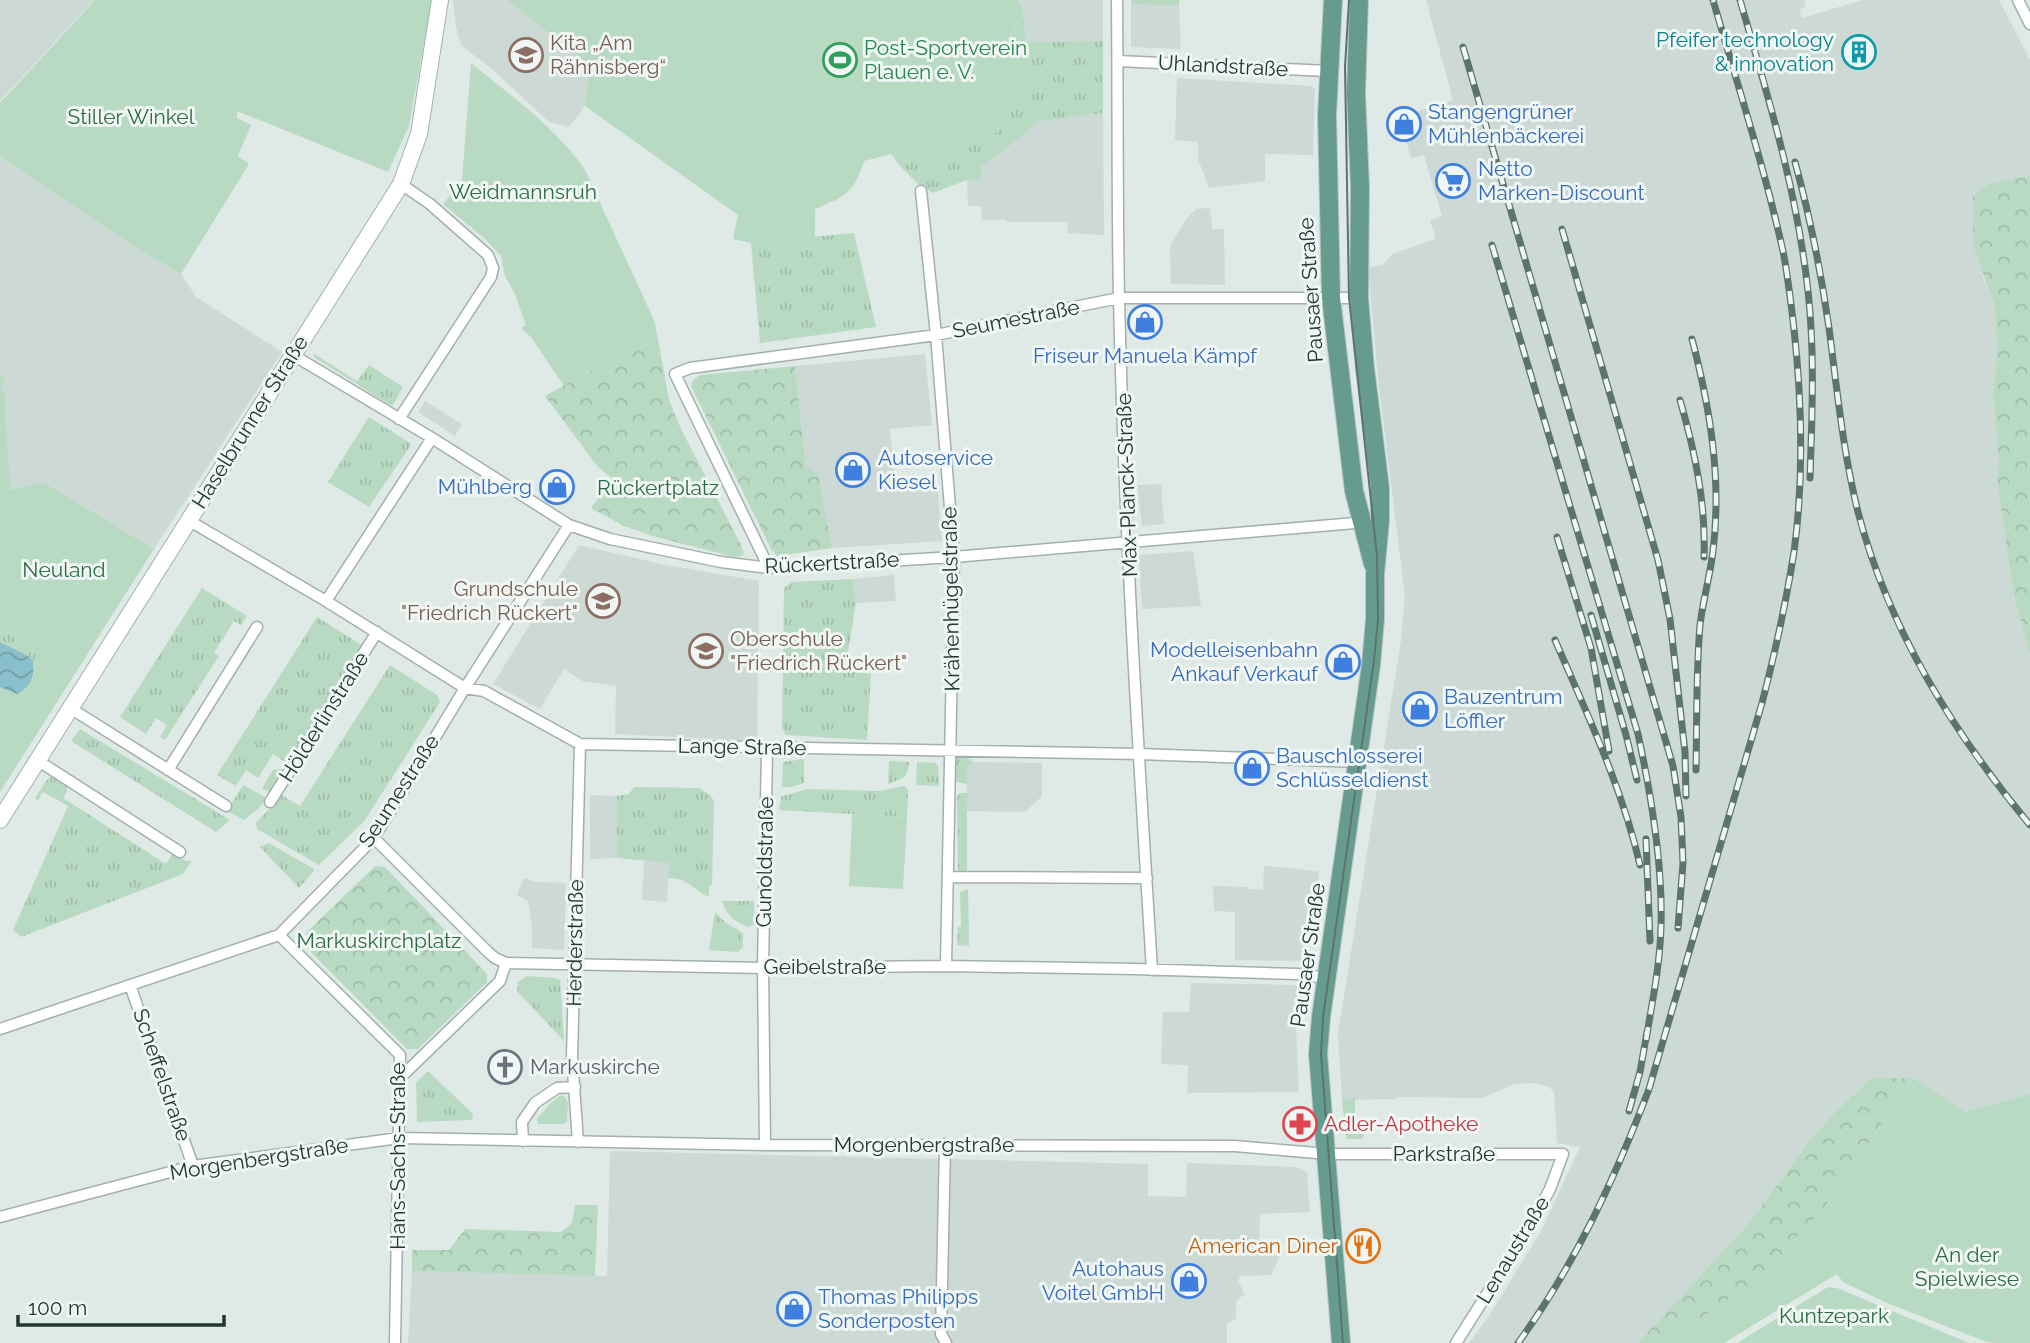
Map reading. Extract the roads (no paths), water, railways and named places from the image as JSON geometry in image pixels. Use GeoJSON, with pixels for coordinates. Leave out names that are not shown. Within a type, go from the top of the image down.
{"type":"FeatureCollection","features":[{"type":"Feature","properties":{"kind":"main road","name":"Pausaer Straße"},"geometry":{"type":"LineString","coordinates":[[1333,0],[1328,71],[1331,298],[1354,491],[1376,574]]}},
{"type":"Feature","properties":{"kind":"main road","name":"Pausaer Straße"},"geometry":{"type":"LineString","coordinates":[[1340,1343],[1318,1054],[1326,978],[1371,665],[1381,488],[1359,298],[1360,187],[1356,93],[1359,0]]}},
{"type":"Feature","properties":{"kind":"street","name":"Haselbrunner Straße"},"geometry":{"type":"LineString","coordinates":[[0,820],[401,184],[419,134],[440,0]]}},
{"type":"Feature","properties":{"kind":"street","name":"Max-Planck-Straße"},"geometry":{"type":"LineString","coordinates":[[1117,0],[1119,298],[1139,754],[1153,970]]}},
{"type":"Feature","properties":{"kind":"street"},"geometry":{"type":"LineString","coordinates":[[2018,0],[2030,24]]}},
{"type":"Feature","properties":{"kind":"street","name":"Uhlandstraße"},"geometry":{"type":"LineString","coordinates":[[1118,61],[1328,71]]}},
{"type":"Feature","properties":{"kind":"street"},"geometry":{"type":"LineString","coordinates":[[400,419],[491,277],[493,268],[488,255],[430,204],[401,184]]}},
{"type":"Feature","properties":{"kind":"street","name":"Krähenhügelstraße"},"geometry":{"type":"LineString","coordinates":[[920,191],[936,335],[954,556],[946,966]]}},
{"type":"Feature","properties":{"kind":"street","name":"Seumestraße"},"geometry":{"type":"LineString","coordinates":[[769,568],[675,374],[690,368],[936,335],[1119,298],[1359,298]]}},
{"type":"Feature","properties":{"kind":"street","name":"Rückertstraße"},"geometry":{"type":"LineString","coordinates":[[293,355],[432,438],[569,525],[610,538],[721,562],[769,568],[954,556],[1380,521]]}},
{"type":"Feature","properties":{"kind":"street"},"geometry":{"type":"LineString","coordinates":[[326,601],[432,438]]}},
{"type":"Feature","properties":{"kind":"street","name":"Lange Straße"},"geometry":{"type":"LineString","coordinates":[[188,520],[326,601],[465,688],[484,691],[580,744],[1139,754],[1358,762]]}},
{"type":"Feature","properties":{"kind":"street","name":"Seumestraße"},"geometry":{"type":"LineString","coordinates":[[0,1029],[279,935],[374,838],[569,525]]}},
{"type":"Feature","properties":{"kind":"street"},"geometry":{"type":"LineString","coordinates":[[168,770],[257,627]]}},
{"type":"Feature","properties":{"kind":"street","name":"Hölderlinstraße"},"geometry":{"type":"LineString","coordinates":[[270,802],[377,632]]}},
{"type":"Feature","properties":{"kind":"street"},"geometry":{"type":"LineString","coordinates":[[70,708],[226,806]]}},
{"type":"Feature","properties":{"kind":"street","name":"Herderstraße"},"geometry":{"type":"LineString","coordinates":[[579,1142],[572,1057],[580,744]]}},
{"type":"Feature","properties":{"kind":"street","name":"Gunoldstraße"},"geometry":{"type":"LineString","coordinates":[[765,1145],[763,968],[767,748]]}},
{"type":"Feature","properties":{"kind":"street"},"geometry":{"type":"LineString","coordinates":[[37,760],[180,852]]}},
{"type":"Feature","properties":{"kind":"street"},"geometry":{"type":"LineString","coordinates":[[374,838],[495,958],[506,963],[500,981],[400,1078]]}},
{"type":"Feature","properties":{"kind":"street"},"geometry":{"type":"LineString","coordinates":[[948,877],[1147,878]]}},
{"type":"Feature","properties":{"kind":"street","name":"Hans-Sachs-Straße"},"geometry":{"type":"LineString","coordinates":[[279,935],[400,1055],[395,1343]]}},
{"type":"Feature","properties":{"kind":"street","name":"Geibelstraße"},"geometry":{"type":"LineString","coordinates":[[506,963],[763,968],[946,966],[1297,974],[1326,978]]}},
{"type":"Feature","properties":{"kind":"street","name":"Scheffelstraße"},"geometry":{"type":"LineString","coordinates":[[130,985],[193,1166]]}},
{"type":"Feature","properties":{"kind":"street"},"geometry":{"type":"LineString","coordinates":[[523,1141],[522,1122],[535,1103],[557,1088],[575,1087]]}},
{"type":"Feature","properties":{"kind":"street","name":"Morgenbergstraße"},"geometry":{"type":"LineString","coordinates":[[0,1217],[193,1166],[399,1138],[765,1145],[1235,1146],[1326,1154]]}},
{"type":"Feature","properties":{"kind":"street"},"geometry":{"type":"LineString","coordinates":[[945,1144],[941,1334],[946,1343]]}},
{"type":"Feature","properties":{"kind":"street","name":"Parkstraße"},"geometry":{"type":"LineString","coordinates":[[1326,1154],[1563,1154]]}},
{"type":"Feature","properties":{"kind":"street","name":"Lenaustraße"},"geometry":{"type":"LineString","coordinates":[[1456,1343],[1530,1226],[1550,1189],[1563,1154]]}},
{"type":"Feature","properties":{"kind":"water"},"geometry":{"type":"Polygon","coordinates":[[[0,642],[33,660],[31,680],[26,688],[17,694],[0,687],[0,642]]]}},
{"type":"Feature","properties":{"kind":"tram line"},"geometry":{"type":"LineString","coordinates":[[1343,1343],[1321,1054],[1323,1017],[1378,620],[1377,556],[1349,298],[1345,67],[1349,0]]}},
{"type":"Feature","properties":{"kind":"railway"},"geometry":{"type":"LineString","coordinates":[[1518,1343],[1576,1252],[1622,1155],[1649,1089],[1762,703],[1794,552],[1801,469],[1800,413],[1788,280],[1767,188],[1713,0]]}},
{"type":"Feature","properties":{"kind":"railway"},"geometry":{"type":"LineString","coordinates":[[1740,0],[1789,180],[1803,254],[1812,338],[1810,478]]}},
{"type":"Feature","properties":{"kind":"railway"},"geometry":{"type":"LineString","coordinates":[[1463,47],[1673,766],[1681,817],[1683,863],[1678,928]]}},
{"type":"Feature","properties":{"kind":"railway"},"geometry":{"type":"LineString","coordinates":[[1795,162],[1822,286],[1848,467],[1871,556],[1887,598],[1927,678],[1975,753],[2030,825]]}},
{"type":"Feature","properties":{"kind":"railway"},"geometry":{"type":"LineString","coordinates":[[1562,229],[1658,560],[1670,619],[1685,752],[1686,796]]}},
{"type":"Feature","properties":{"kind":"railway"},"geometry":{"type":"LineString","coordinates":[[1492,245],[1643,757],[1652,805],[1661,903],[1659,955],[1646,1040]]}},
{"type":"Feature","properties":{"kind":"railway"},"geometry":{"type":"LineString","coordinates":[[1692,339],[1709,417],[1716,497],[1713,551],[1700,625],[1696,770]]}},
{"type":"Feature","properties":{"kind":"railway"},"geometry":{"type":"LineString","coordinates":[[1680,400],[1698,478],[1704,557]]}},
{"type":"Feature","properties":{"kind":"railway"},"geometry":{"type":"LineString","coordinates":[[1557,537],[1591,648],[1609,751]]}},
{"type":"Feature","properties":{"kind":"railway"},"geometry":{"type":"LineString","coordinates":[[1591,615],[1637,780]]}},
{"type":"Feature","properties":{"kind":"railway"},"geometry":{"type":"LineString","coordinates":[[1555,640],[1614,779],[1640,865]]}},
{"type":"Feature","properties":{"kind":"railway"},"geometry":{"type":"LineString","coordinates":[[1646,839],[1650,941]]}},
{"type":"Feature","properties":{"kind":"railway"},"geometry":{"type":"LineString","coordinates":[[1629,1111],[1647,1032]]}},
{"type":"Feature","properties":{"kind":"place","name":"Pfeifer technology & innovation"},"geometry":{"type":"Point","coordinates":[1859,52]}},
{"type":"Feature","properties":{"kind":"place","name":"Kita „Am Rähnisberg“"},"geometry":{"type":"Point","coordinates":[526,55]}},
{"type":"Feature","properties":{"kind":"place","name":"Post-Sportverein Plauen e. V."},"geometry":{"type":"Point","coordinates":[840,60]}},
{"type":"Feature","properties":{"kind":"place","name":"Stangengrüner Mühlenbäckerei"},"geometry":{"type":"Point","coordinates":[1404,124]}},
{"type":"Feature","properties":{"kind":"place","name":"Netto Marken-Discount"},"geometry":{"type":"Point","coordinates":[1453,181]}},
{"type":"Feature","properties":{"kind":"place","name":"Friseur Manuela Kämpf"},"geometry":{"type":"Point","coordinates":[1145,322]}},
{"type":"Feature","properties":{"kind":"place","name":"Autoservice Kiesel"},"geometry":{"type":"Point","coordinates":[853,470]}},
{"type":"Feature","properties":{"kind":"place","name":"Mühlberg"},"geometry":{"type":"Point","coordinates":[557,487]}},
{"type":"Feature","properties":{"kind":"place","name":"Grundschule \"Friedrich Rückert\""},"geometry":{"type":"Point","coordinates":[603,601]}},
{"type":"Feature","properties":{"kind":"place","name":"Oberschule \"Friedrich Rückert\""},"geometry":{"type":"Point","coordinates":[706,651]}},
{"type":"Feature","properties":{"kind":"place","name":"Modelleisenbahn Ankauf Verkauf"},"geometry":{"type":"Point","coordinates":[1343,662]}},
{"type":"Feature","properties":{"kind":"place","name":"Bauzentrum Löffler"},"geometry":{"type":"Point","coordinates":[1420,709]}},
{"type":"Feature","properties":{"kind":"place","name":"Bauschlosserei Schlüsseldienst"},"geometry":{"type":"Point","coordinates":[1252,768]}},
{"type":"Feature","properties":{"kind":"place","name":"Markuskirche"},"geometry":{"type":"Point","coordinates":[505,1067]}},
{"type":"Feature","properties":{"kind":"place","name":"Adler-Apotheke"},"geometry":{"type":"Point","coordinates":[1300,1124]}},
{"type":"Feature","properties":{"kind":"place","name":"American Diner"},"geometry":{"type":"Point","coordinates":[1363,1246]}},
{"type":"Feature","properties":{"kind":"place","name":"Autohaus Voitel GmbH"},"geometry":{"type":"Point","coordinates":[1189,1281]}},
{"type":"Feature","properties":{"kind":"place","name":"Thomas Philipps Sonderposten"},"geometry":{"type":"Point","coordinates":[794,1309]}},
{"type":"Feature","properties":{"kind":"park label","name":"Stiller Winkel"},"geometry":{"type":"Point","coordinates":[131,117]}},
{"type":"Feature","properties":{"kind":"park label","name":"Weidmannsruh"},"geometry":{"type":"Point","coordinates":[523,192]}},
{"type":"Feature","properties":{"kind":"park label","name":"Rückertplatz"},"geometry":{"type":"Point","coordinates":[658,488]}},
{"type":"Feature","properties":{"kind":"park label","name":"Neuland"},"geometry":{"type":"Point","coordinates":[64,570]}},
{"type":"Feature","properties":{"kind":"park label","name":"Markuskirchplatz"},"geometry":{"type":"Point","coordinates":[379,941]}},
{"type":"Feature","properties":{"kind":"park label","name":"An der Spielwiese"},"geometry":{"type":"Point","coordinates":[1967,1267]}},
{"type":"Feature","properties":{"kind":"park label","name":"Kuntzepark"},"geometry":{"type":"Point","coordinates":[1834,1316]}}]}
